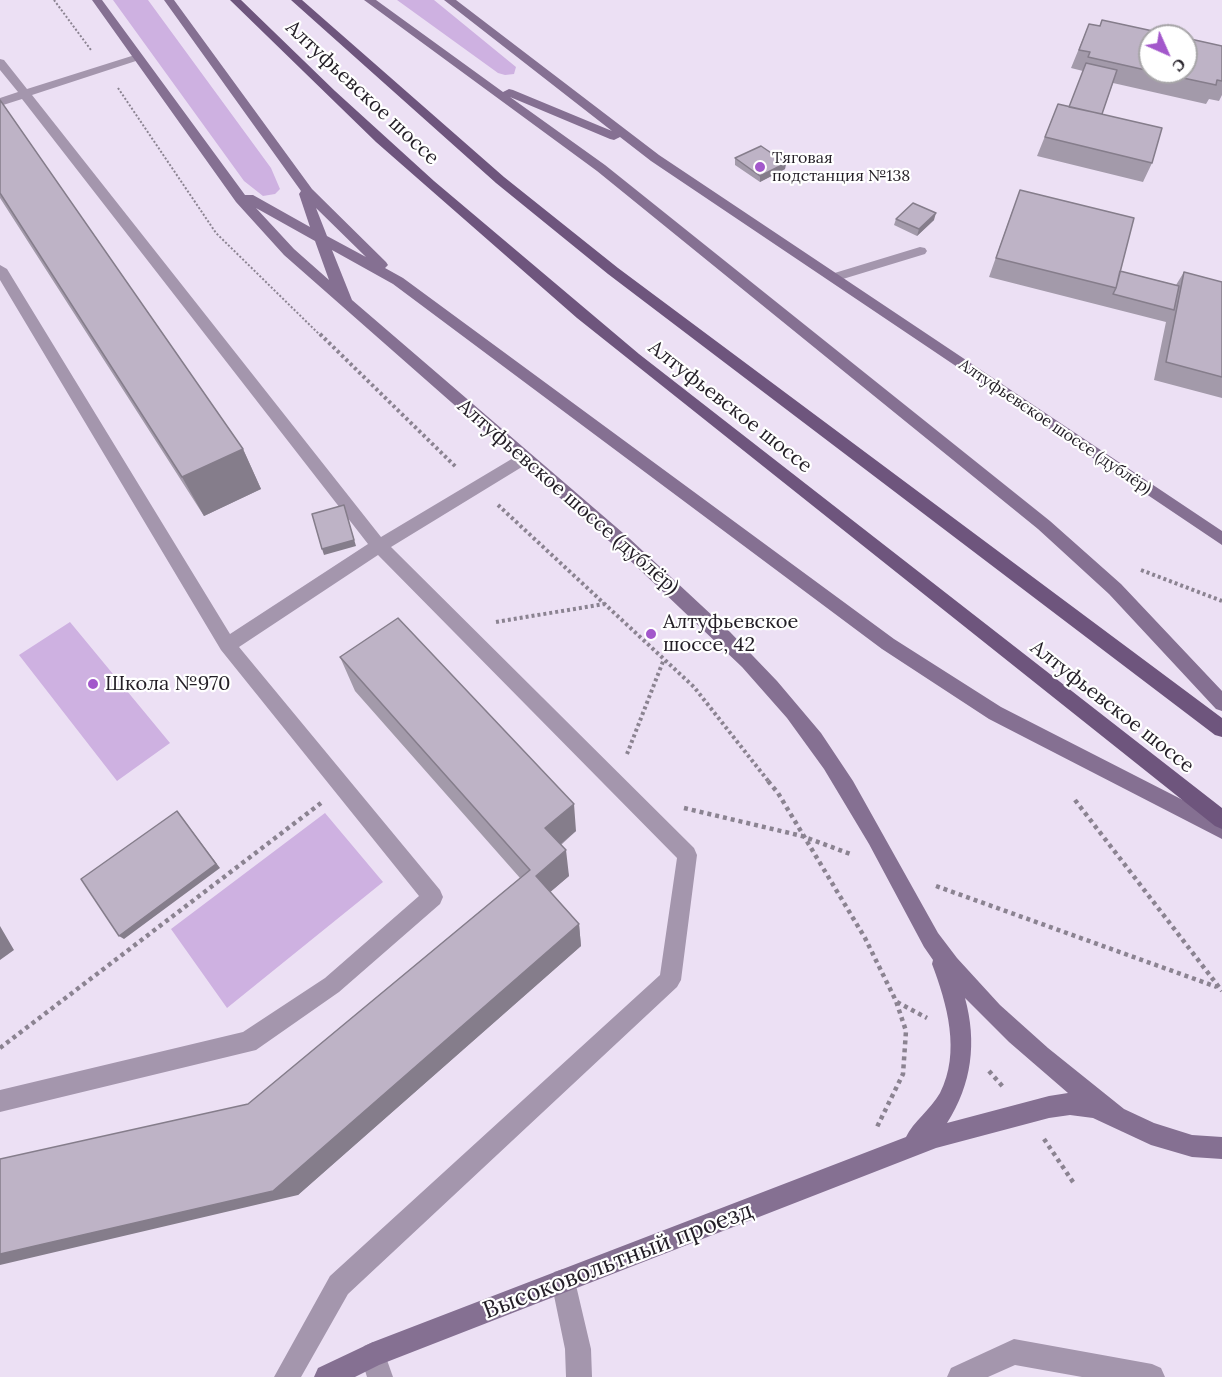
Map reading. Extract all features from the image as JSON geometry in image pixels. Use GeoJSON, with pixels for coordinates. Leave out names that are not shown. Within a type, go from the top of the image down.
{"type":"FeatureCollection","features":[{"type":"Feature","properties":{"kind":"main road","name":"Алтуфьевское шоссе (дублёр)"},"geometry":{"type":"LineString","coordinates":[[97,0],[225,176],[262,224],[289,252],[674,590],[760,675],[790,709],[840,778],[931,940],[972,992],[1082,1090],[1115,1115]]}},
{"type":"Feature","properties":{"kind":"main road"},"geometry":{"type":"LineString","coordinates":[[169,0],[295,174],[332,218],[411,290]]}},
{"type":"Feature","properties":{"kind":"main road","name":"Алтуфьевское шоссе"},"geometry":{"type":"LineString","coordinates":[[236,0],[295,60],[449,202],[580,314],[1222,820]]}},
{"type":"Feature","properties":{"kind":"main road","name":"Алтуфьевское шоссе"},"geometry":{"type":"LineString","coordinates":[[296,0],[500,180],[613,272],[1222,729]]}},
{"type":"Feature","properties":{"kind":"main road"},"geometry":{"type":"LineString","coordinates":[[369,0],[601,168],[1074,551],[1115,589],[1222,703]]}},
{"type":"Feature","properties":{"kind":"main road","name":"Алтуфьевское шоссе (дублёр)"},"geometry":{"type":"LineString","coordinates":[[449,0],[655,158],[1222,539]]}},
{"type":"Feature","properties":{"kind":"main road"},"geometry":{"type":"LineString","coordinates":[[500,40],[542,90],[582,148],[601,168]]}},
{"type":"Feature","properties":{"kind":"main road"},"geometry":{"type":"LineString","coordinates":[[470,72],[655,158]]}},
{"type":"Feature","properties":{"kind":"main road"},"geometry":{"type":"LineString","coordinates":[[295,174],[342,292],[359,315]]}},
{"type":"Feature","properties":{"kind":"main road"},"geometry":{"type":"LineString","coordinates":[[225,176],[254,202],[411,290],[869,630],[953,688],[993,712],[1135,782],[1222,830]]}},
{"type":"Feature","properties":{"kind":"main road"},"geometry":{"type":"LineString","coordinates":[[911,1146],[942,1115],[953,1092],[960,1066],[963,1041],[960,1012],[949,978],[931,940]]}},
{"type":"Feature","properties":{"kind":"main road","name":"Высоковольтный проезд"},"geometry":{"type":"LineString","coordinates":[[327,1377],[376,1366],[563,1281],[856,1170],[936,1137],[1071,1104],[1094,1107],[1115,1115]]}},
{"type":"Feature","properties":{"kind":"main road"},"geometry":{"type":"LineString","coordinates":[[1115,1115],[1152,1134],[1192,1146],[1222,1148]]}},
{"type":"Feature","properties":{"kind":"lane"},"geometry":{"type":"LineString","coordinates":[[0,102],[138,57]]}},
{"type":"Feature","properties":{"kind":"lane"},"geometry":{"type":"LineString","coordinates":[[0,62],[380,546],[687,855],[670,980],[339,1285],[287,1377]]}},
{"type":"Feature","properties":{"kind":"lane"},"geometry":{"type":"LineString","coordinates":[[833,278],[920,251]]}},
{"type":"Feature","properties":{"kind":"lane"},"geometry":{"type":"LineString","coordinates":[[0,269],[227,645],[433,897],[332,985],[248,1042],[0,1101]]}},
{"type":"Feature","properties":{"kind":"lane"},"geometry":{"type":"LineString","coordinates":[[227,645],[380,546],[525,458]]}},
{"type":"Feature","properties":{"kind":"lane"},"geometry":{"type":"LineString","coordinates":[[563,1281],[578,1349],[579,1377]]}},
{"type":"Feature","properties":{"kind":"lane"},"geometry":{"type":"LineString","coordinates":[[960,1377],[1014,1352],[1152,1377]]}},
{"type":"Feature","properties":{"kind":"path"},"geometry":{"type":"LineString","coordinates":[[54,0],[104,68],[216,233],[478,487],[694,687],[778,793],[866,938],[896,1001],[906,1030],[903,1074],[856,1170]]}},
{"type":"Feature","properties":{"kind":"path"},"geometry":{"type":"LineString","coordinates":[[1141,570],[1222,601]]}},
{"type":"Feature","properties":{"kind":"path"},"geometry":{"type":"LineString","coordinates":[[461,628],[605,604]]}},
{"type":"Feature","properties":{"kind":"path"},"geometry":{"type":"LineString","coordinates":[[616,783],[664,659]]}},
{"type":"Feature","properties":{"kind":"path"},"geometry":{"type":"LineString","coordinates":[[0,1048],[343,786]]}},
{"type":"Feature","properties":{"kind":"path"},"geometry":{"type":"LineString","coordinates":[[1075,800],[1222,991]]}},
{"type":"Feature","properties":{"kind":"path"},"geometry":{"type":"LineString","coordinates":[[896,1001],[963,1041],[1027,1113],[1076,1185]]}},
{"type":"Feature","properties":{"kind":"shaded area"},"geometry":{"type":"Polygon","coordinates":[[[113,0],[148,0],[271,168],[280,189],[275,194],[263,196],[244,181],[113,0]]]}},
{"type":"Feature","properties":{"kind":"shaded area"},"geometry":{"type":"Polygon","coordinates":[[[397,0],[434,0],[516,67],[514,74],[498,73],[397,0]]]}},
{"type":"Feature","properties":{"kind":"shaded area"},"geometry":{"type":"Polygon","coordinates":[[[70,622],[170,743],[117,781],[19,655],[70,622]]]}},
{"type":"Feature","properties":{"kind":"shaded area"},"geometry":{"type":"Polygon","coordinates":[[[325,813],[383,882],[227,1008],[171,929],[325,813]]]}},
{"type":"Feature","properties":{"kind":"building"},"geometry":{"type":"Polygon","coordinates":[[[1102,20],[1138,28],[1138,68],[1088,57],[1090,52],[1079,50],[1089,24],[1100,26],[1102,20]]]}},
{"type":"Feature","properties":{"kind":"building"},"geometry":{"type":"Polygon","coordinates":[[[1198,41],[1222,46],[1222,81],[1217,80],[1216,85],[1198,81],[1198,41]]]}},
{"type":"Feature","properties":{"kind":"building"},"geometry":{"type":"Polygon","coordinates":[[[1086,63],[1117,70],[1102,114],[1069,107],[1086,63]]]}},
{"type":"Feature","properties":{"kind":"building"},"geometry":{"type":"Polygon","coordinates":[[[0,100],[243,449],[182,477],[0,193],[0,100]]]}},
{"type":"Feature","properties":{"kind":"building"},"geometry":{"type":"Polygon","coordinates":[[[1058,104],[1162,128],[1152,163],[1045,137],[1058,104]]]}},
{"type":"Feature","properties":{"kind":"building","name":"Тяговая подстанция №138"},"geometry":{"type":"Polygon","coordinates":[[[761,146],[786,163],[760,176],[735,158],[761,146]]]}},
{"type":"Feature","properties":{"kind":"building"},"geometry":{"type":"Polygon","coordinates":[[[1020,190],[1134,218],[1116,288],[996,258],[1020,190]]]}},
{"type":"Feature","properties":{"kind":"building"},"geometry":{"type":"Polygon","coordinates":[[[913,203],[936,213],[919,229],[896,219],[913,203]]]}},
{"type":"Feature","properties":{"kind":"building"},"geometry":{"type":"Polygon","coordinates":[[[1120,271],[1179,286],[1174,310],[1113,294],[1120,271]]]}},
{"type":"Feature","properties":{"kind":"building"},"geometry":{"type":"Polygon","coordinates":[[[1184,272],[1222,282],[1222,377],[1166,362],[1184,272]]]}},
{"type":"Feature","properties":{"kind":"building"},"geometry":{"type":"Polygon","coordinates":[[[344,505],[354,540],[322,549],[312,514],[344,505]]]}},
{"type":"Feature","properties":{"kind":"building"},"geometry":{"type":"Polygon","coordinates":[[[398,618],[574,804],[545,828],[566,850],[536,876],[579,924],[273,1191],[0,1254],[0,1159],[248,1104],[530,870],[340,657],[398,618]]]}},
{"type":"Feature","properties":{"kind":"building"},"geometry":{"type":"Polygon","coordinates":[[[177,811],[216,864],[119,936],[81,879],[177,811]]]}},
{"type":"Feature","properties":{"kind":"place","name":"Тяговая подстанция №138"},"geometry":{"type":"Point","coordinates":[760,167]}},
{"type":"Feature","properties":{"kind":"place","name":"Алтуфьевское шоссе, 42"},"geometry":{"type":"Point","coordinates":[651,634]}},
{"type":"Feature","properties":{"kind":"place","name":"Школа №970"},"geometry":{"type":"Point","coordinates":[93,684]}}]}
